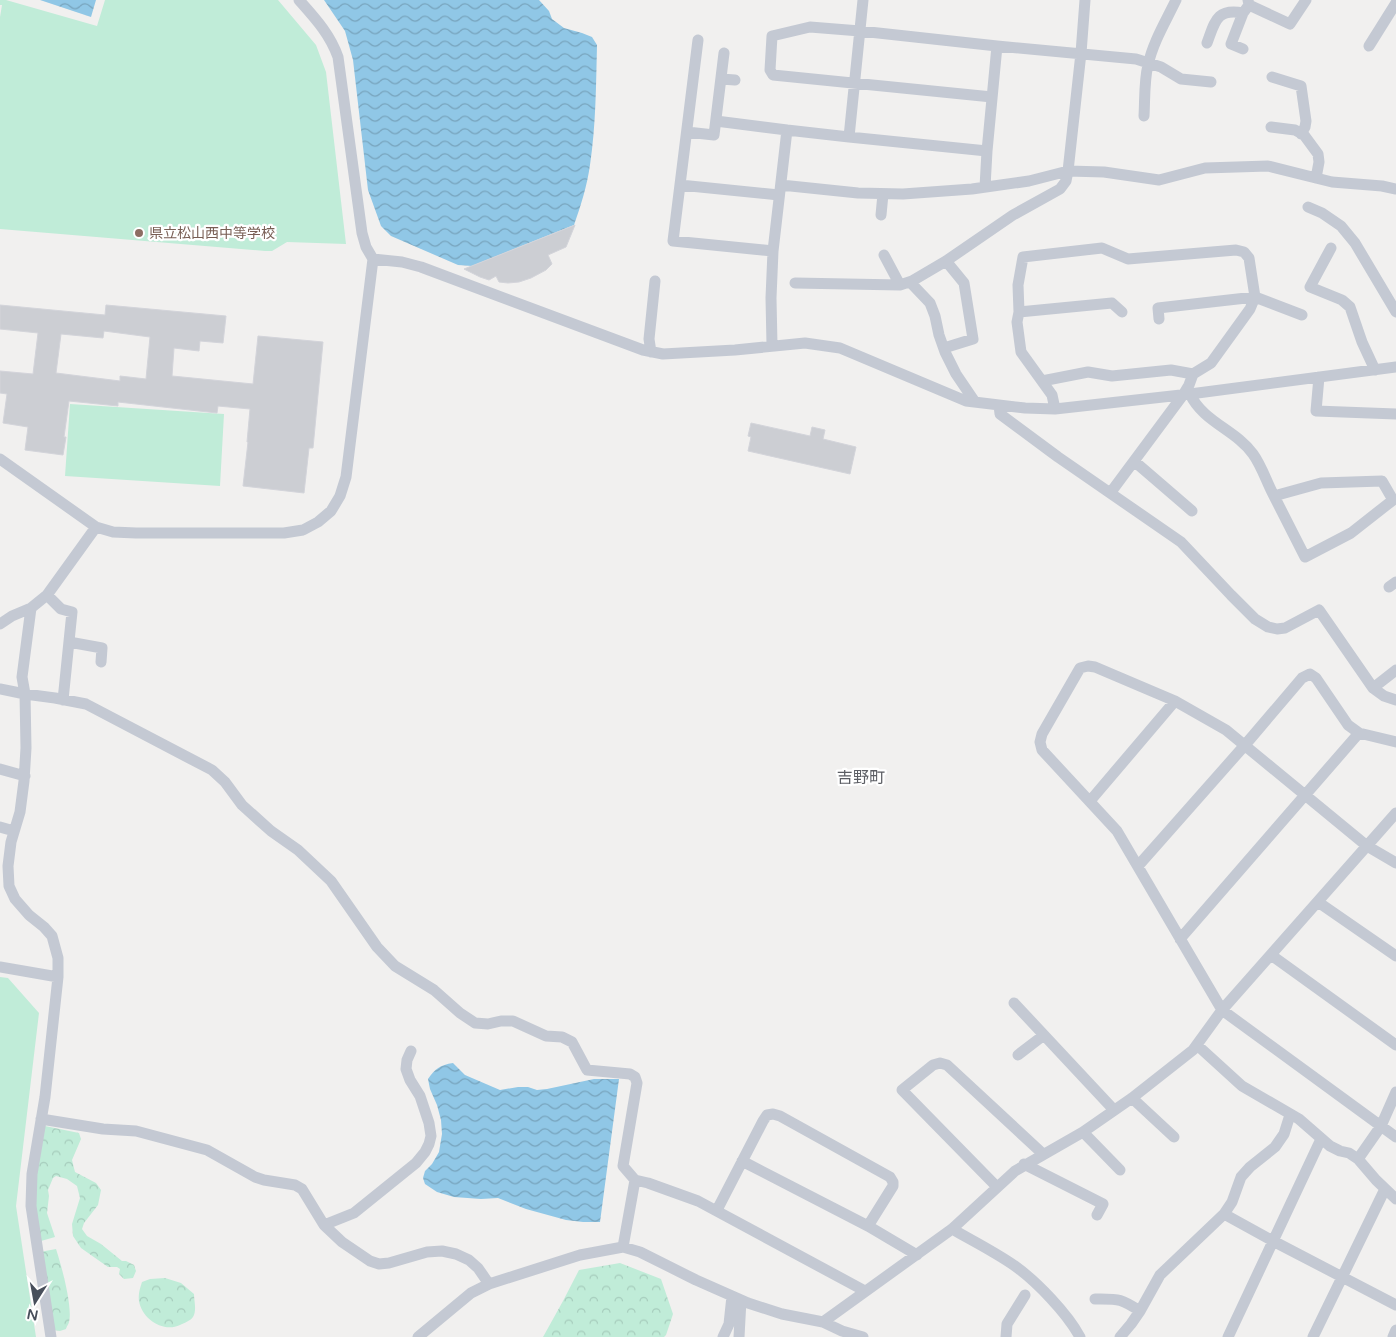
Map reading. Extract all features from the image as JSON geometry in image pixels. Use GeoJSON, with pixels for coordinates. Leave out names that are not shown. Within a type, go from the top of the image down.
{"type":"FeatureCollection","features":[{"type":"Feature","properties":{"kind":"street"},"geometry":{"type":"LineString","coordinates":[[0,459],[96,527],[113,532],[284,533],[303,530],[318,522],[331,511],[340,496],[346,477],[373,259],[366,247],[362,233],[338,57],[334,44],[326,32],[299,0]]}},
{"type":"Feature","properties":{"kind":"street"},"geometry":{"type":"LineString","coordinates":[[849,137],[863,0]]}},
{"type":"Feature","properties":{"kind":"street"},"geometry":{"type":"LineString","coordinates":[[795,283],[905,283],[946,260],[1013,215],[1060,190],[1066,181],[1068,172],[1085,0]]}},
{"type":"Feature","properties":{"kind":"street"},"geometry":{"type":"LineString","coordinates":[[1144,116],[1148,63],[1176,0]]}},
{"type":"Feature","properties":{"kind":"street"},"geometry":{"type":"LineString","coordinates":[[1207,43],[1216,20],[1224,13],[1235,12],[1247,6],[1290,24],[1306,0]]}},
{"type":"Feature","properties":{"kind":"street"},"geometry":{"type":"LineString","coordinates":[[1369,46],[1396,3]]}},
{"type":"Feature","properties":{"kind":"street"},"geometry":{"type":"LineString","coordinates":[[1243,49],[1231,44],[1247,6]]}},
{"type":"Feature","properties":{"kind":"street"},"geometry":{"type":"LineString","coordinates":[[992,97],[773,75],[770,70],[772,36],[810,27],[860,30],[997,46],[1081,53],[1136,59],[1161,68],[1181,80],[1211,82]]}},
{"type":"Feature","properties":{"kind":"street"},"geometry":{"type":"LineString","coordinates":[[698,40],[673,241],[773,251]]}},
{"type":"Feature","properties":{"kind":"street"},"geometry":{"type":"LineString","coordinates":[[985,187],[997,46]]}},
{"type":"Feature","properties":{"kind":"street"},"geometry":{"type":"LineString","coordinates":[[687,132],[714,134],[724,53]]}},
{"type":"Feature","properties":{"kind":"street"},"geometry":{"type":"LineString","coordinates":[[1272,77],[1302,86],[1306,121],[1301,134]]}},
{"type":"Feature","properties":{"kind":"street"},"geometry":{"type":"LineString","coordinates":[[721,79],[735,80]]}},
{"type":"Feature","properties":{"kind":"street"},"geometry":{"type":"LineString","coordinates":[[716,121],[987,151]]}},
{"type":"Feature","properties":{"kind":"street"},"geometry":{"type":"LineString","coordinates":[[1271,127],[1295,130],[1304,135],[1318,154],[1319,162],[1316,178]]}},
{"type":"Feature","properties":{"kind":"street"},"geometry":{"type":"LineString","coordinates":[[772,345],[773,251],[787,130]]}},
{"type":"Feature","properties":{"kind":"street"},"geometry":{"type":"LineString","coordinates":[[680,185],[903,194],[985,187],[1029,181],[1068,172],[1104,172],[1159,180],[1205,168],[1268,166],[1332,182],[1396,189]]}},
{"type":"Feature","properties":{"kind":"street"},"geometry":{"type":"LineString","coordinates":[[881,215],[883,194]]}},
{"type":"Feature","properties":{"kind":"street"},"geometry":{"type":"LineString","coordinates":[[1308,207],[1322,213],[1341,226],[1355,243],[1396,312]]}},
{"type":"Feature","properties":{"kind":"street"},"geometry":{"type":"LineString","coordinates":[[1042,381],[1088,372],[1112,376],[1171,370],[1193,374],[1211,364],[1250,309],[1255,297],[1249,258],[1244,252],[1236,250],[1128,259],[1102,248],[1023,257],[1018,285],[1019,312],[1017,322],[1020,352],[1052,395],[1055,409]]}},
{"type":"Feature","properties":{"kind":"street"},"geometry":{"type":"LineString","coordinates":[[1331,248],[1310,288],[1342,300],[1350,307],[1374,370]]}},
{"type":"Feature","properties":{"kind":"street"},"geometry":{"type":"LineString","coordinates":[[884,255],[905,283],[930,303],[944,348],[956,374],[975,402]]}},
{"type":"Feature","properties":{"kind":"street"},"geometry":{"type":"LineString","coordinates":[[373,259],[402,262],[421,267],[651,352],[672,354],[805,343],[840,348],[966,400],[1025,408],[1055,409],[1396,367]]}},
{"type":"Feature","properties":{"kind":"street"},"geometry":{"type":"LineString","coordinates":[[944,348],[972,338],[964,283],[946,260]]}},
{"type":"Feature","properties":{"kind":"street"},"geometry":{"type":"LineString","coordinates":[[651,352],[649,339],[655,281]]}},
{"type":"Feature","properties":{"kind":"street"},"geometry":{"type":"LineString","coordinates":[[1159,319],[1158,308],[1255,297],[1302,316]]}},
{"type":"Feature","properties":{"kind":"street"},"geometry":{"type":"LineString","coordinates":[[1019,312],[1112,303],[1122,312]]}},
{"type":"Feature","properties":{"kind":"street"},"geometry":{"type":"LineString","coordinates":[[1111,492],[1187,394],[1193,374]]}},
{"type":"Feature","properties":{"kind":"street"},"geometry":{"type":"LineString","coordinates":[[1319,377],[1316,411],[1396,414]]}},
{"type":"Feature","properties":{"kind":"street"},"geometry":{"type":"LineString","coordinates":[[1187,394],[1206,414],[1242,442],[1254,454],[1274,496],[1305,556],[1351,533],[1393,500],[1382,481],[1321,483],[1274,496]]}},
{"type":"Feature","properties":{"kind":"street"},"geometry":{"type":"LineString","coordinates":[[999,405],[1000,414],[1058,457],[1181,542],[1255,619],[1268,627],[1278,629],[1285,628],[1319,610],[1374,688],[1384,696],[1396,700]]}},
{"type":"Feature","properties":{"kind":"street"},"geometry":{"type":"LineString","coordinates":[[1134,461],[1192,511]]}},
{"type":"Feature","properties":{"kind":"street"},"geometry":{"type":"LineString","coordinates":[[0,624],[12,616],[31,608],[47,594],[96,527]]}},
{"type":"Feature","properties":{"kind":"street"},"geometry":{"type":"LineString","coordinates":[[47,594],[61,609],[72,612],[63,700]]}},
{"type":"Feature","properties":{"kind":"street"},"geometry":{"type":"LineString","coordinates":[[31,608],[22,677],[25,694],[25,776],[20,812],[14,831],[8,866],[8,886],[15,899],[28,915],[44,927],[52,936],[58,958],[58,977],[41,1119],[32,1174],[31,1206],[51,1337]]}},
{"type":"Feature","properties":{"kind":"street"},"geometry":{"type":"LineString","coordinates":[[69,642],[102,648],[101,662]]}},
{"type":"Feature","properties":{"kind":"street"},"geometry":{"type":"LineString","coordinates":[[1396,863],[1367,846],[1226,730],[1175,701],[1095,667],[1080,668],[1042,734],[1040,742],[1042,750],[1117,831],[1222,1010],[1396,1137]]}},
{"type":"Feature","properties":{"kind":"street"},"geometry":{"type":"LineString","coordinates":[[1374,688],[1396,670]]}},
{"type":"Feature","properties":{"kind":"street"},"geometry":{"type":"LineString","coordinates":[[1138,866],[1302,678],[1310,674],[1316,678],[1348,725],[1359,733],[1396,742]]}},
{"type":"Feature","properties":{"kind":"street"},"geometry":{"type":"LineString","coordinates":[[0,689],[86,704],[212,770],[225,782],[242,804],[271,831],[298,850],[331,881],[377,947],[395,966],[434,990],[460,1013],[475,1023],[488,1024],[513,1021],[546,1036],[562,1037],[572,1042],[587,1070],[630,1074],[635,1077],[637,1083],[623,1166],[635,1180],[698,1201],[718,1210],[865,1291]]}},
{"type":"Feature","properties":{"kind":"street"},"geometry":{"type":"LineString","coordinates":[[1090,801],[1175,701]]}},
{"type":"Feature","properties":{"kind":"street"},"geometry":{"type":"LineString","coordinates":[[1180,939],[1359,733]]}},
{"type":"Feature","properties":{"kind":"street"},"geometry":{"type":"LineString","coordinates":[[0,769],[25,776]]}},
{"type":"Feature","properties":{"kind":"street"},"geometry":{"type":"LineString","coordinates":[[823,1322],[952,1229],[1015,1170],[1083,1132],[1132,1098],[1193,1050],[1222,1010],[1396,813]]}},
{"type":"Feature","properties":{"kind":"street"},"geometry":{"type":"LineString","coordinates":[[0,827],[14,831]]}},
{"type":"Feature","properties":{"kind":"street"},"geometry":{"type":"LineString","coordinates":[[0,896],[12,892]]}},
{"type":"Feature","properties":{"kind":"street"},"geometry":{"type":"LineString","coordinates":[[1318,902],[1396,956]]}},
{"type":"Feature","properties":{"kind":"street"},"geometry":{"type":"LineString","coordinates":[[1271,955],[1396,1045]]}},
{"type":"Feature","properties":{"kind":"street"},"geometry":{"type":"LineString","coordinates":[[0,967],[58,977]]}},
{"type":"Feature","properties":{"kind":"street"},"geometry":{"type":"LineString","coordinates":[[1014,1003],[1114,1110]]}},
{"type":"Feature","properties":{"kind":"street"},"geometry":{"type":"LineString","coordinates":[[1018,1055],[1044,1035]]}},
{"type":"Feature","properties":{"kind":"street"},"geometry":{"type":"LineString","coordinates":[[1197,1045],[1242,1086],[1299,1119],[1330,1146],[1340,1152],[1349,1153],[1358,1158],[1385,1189],[1396,1198]]}},
{"type":"Feature","properties":{"kind":"street"},"geometry":{"type":"LineString","coordinates":[[324,1225],[354,1213],[416,1162],[429,1144],[431,1136],[429,1123],[420,1096],[410,1080],[406,1069],[411,1051]]}},
{"type":"Feature","properties":{"kind":"street"},"geometry":{"type":"LineString","coordinates":[[998,1187],[902,1090],[932,1065],[940,1063],[947,1065],[1044,1154]]}},
{"type":"Feature","properties":{"kind":"street"},"geometry":{"type":"LineString","coordinates":[[1358,1158],[1381,1126],[1396,1092]]}},
{"type":"Feature","properties":{"kind":"street"},"geometry":{"type":"LineString","coordinates":[[1132,1098],[1174,1137]]}},
{"type":"Feature","properties":{"kind":"street"},"geometry":{"type":"LineString","coordinates":[[718,1210],[767,1115],[773,1114],[780,1116],[890,1177],[893,1186],[868,1226]]}},
{"type":"Feature","properties":{"kind":"street"},"geometry":{"type":"LineString","coordinates":[[1120,1337],[1131,1324],[1160,1275],[1224,1214],[1232,1202],[1242,1177],[1250,1167],[1275,1147],[1284,1134],[1290,1115]]}},
{"type":"Feature","properties":{"kind":"street"},"geometry":{"type":"LineString","coordinates":[[41,1119],[103,1129],[136,1131],[207,1150],[255,1177],[295,1185],[302,1189],[324,1225],[342,1242],[370,1261],[379,1264],[390,1263],[427,1252],[442,1251],[456,1254],[469,1260],[478,1268],[488,1284]]}},
{"type":"Feature","properties":{"kind":"street"},"geometry":{"type":"LineString","coordinates":[[1083,1132],[1120,1170]]}},
{"type":"Feature","properties":{"kind":"street"},"geometry":{"type":"LineString","coordinates":[[1228,1337],[1321,1139]]}},
{"type":"Feature","properties":{"kind":"street"},"geometry":{"type":"LineString","coordinates":[[742,1161],[868,1226],[917,1256]]}},
{"type":"Feature","properties":{"kind":"street"},"geometry":{"type":"LineString","coordinates":[[1024,1164],[1102,1204],[1097,1215]]}},
{"type":"Feature","properties":{"kind":"street"},"geometry":{"type":"LineString","coordinates":[[623,1247],[635,1180]]}},
{"type":"Feature","properties":{"kind":"street"},"geometry":{"type":"LineString","coordinates":[[1313,1337],[1385,1189]]}},
{"type":"Feature","properties":{"kind":"street"},"geometry":{"type":"LineString","coordinates":[[1224,1214],[1396,1305]]}},
{"type":"Feature","properties":{"kind":"street"},"geometry":{"type":"LineString","coordinates":[[952,1229],[1015,1266],[1033,1281],[1053,1302],[1080,1337]]}},
{"type":"Feature","properties":{"kind":"street"},"geometry":{"type":"LineString","coordinates":[[418,1337],[471,1293],[488,1284],[580,1255],[623,1247],[640,1252],[737,1298],[782,1314],[823,1322],[863,1337]]}},
{"type":"Feature","properties":{"kind":"street"},"geometry":{"type":"LineString","coordinates":[[1006,1337],[1007,1324],[1025,1295]]}},
{"type":"Feature","properties":{"kind":"street"},"geometry":{"type":"LineString","coordinates":[[723,1337],[737,1298]]}},
{"type":"Feature","properties":{"kind":"street"},"geometry":{"type":"LineString","coordinates":[[737,1298],[739,1337]]}},
{"type":"Feature","properties":{"kind":"street"},"geometry":{"type":"LineString","coordinates":[[1095,1299],[1117,1299],[1125,1301],[1140,1310]]}},
{"type":"Feature","properties":{"kind":"street"},"geometry":{"type":"LineString","coordinates":[[1392,1337],[1396,1330]]}},
{"type":"Feature","properties":{"kind":"green space"},"geometry":{"type":"Polygon","coordinates":[[[0,0],[6,0],[97,26],[105,0],[278,0],[316,45],[326,72],[346,244],[287,242],[272,251],[265,251],[0,229],[0,17],[2,5],[0,5],[0,0]]]}},
{"type":"Feature","properties":{"kind":"green space"},"geometry":{"type":"Polygon","coordinates":[[[70,404],[224,414],[220,486],[65,476],[70,404]]]}},
{"type":"Feature","properties":{"kind":"green space"},"geometry":{"type":"Polygon","coordinates":[[[0,977],[8,978],[39,1013],[16,1206],[36,1337],[0,1337],[0,977]]]}},
{"type":"Feature","properties":{"kind":"green space"},"geometry":{"type":"Polygon","coordinates":[[[45,1126],[79,1133],[81,1139],[72,1160],[75,1172],[96,1183],[101,1190],[98,1205],[84,1223],[82,1229],[87,1236],[101,1244],[122,1261],[134,1265],[136,1271],[133,1278],[124,1279],[119,1274],[120,1269],[108,1267],[81,1248],[73,1236],[72,1224],[80,1198],[77,1186],[67,1179],[56,1176],[53,1178],[48,1190],[47,1213],[55,1237],[41,1241],[34,1206],[36,1175],[45,1126]]]}},
{"type":"Feature","properties":{"kind":"green space"},"geometry":{"type":"Polygon","coordinates":[[[56,1249],[66,1286],[70,1315],[66,1329],[60,1331],[54,1330],[40,1252],[56,1249]]]}},
{"type":"Feature","properties":{"kind":"green space"},"geometry":{"type":"Polygon","coordinates":[[[620,1263],[661,1279],[673,1314],[664,1337],[543,1337],[579,1270],[620,1263]]]}},
{"type":"Feature","properties":{"kind":"green space"},"geometry":{"type":"Polygon","coordinates":[[[165,1278],[181,1283],[194,1294],[195,1308],[193,1317],[187,1322],[173,1327],[160,1326],[154,1323],[144,1313],[139,1301],[142,1282],[150,1279],[165,1278]]]}},
{"type":"Feature","properties":{"kind":"water"},"geometry":{"type":"Polygon","coordinates":[[[40,0],[96,0],[91,17],[40,0]]]}},
{"type":"Feature","properties":{"kind":"water"},"geometry":{"type":"Polygon","coordinates":[[[324,0],[539,0],[549,11],[552,19],[564,28],[592,37],[597,45],[593,135],[587,180],[574,225],[472,266],[458,265],[391,236],[381,226],[368,190],[353,60],[345,31],[324,0]]]}},
{"type":"Feature","properties":{"kind":"water"},"geometry":{"type":"Polygon","coordinates":[[[453,1063],[465,1075],[500,1090],[528,1087],[537,1090],[594,1079],[619,1079],[600,1222],[566,1220],[526,1209],[498,1198],[454,1197],[437,1192],[425,1184],[423,1178],[425,1171],[439,1152],[442,1134],[441,1120],[428,1079],[438,1068],[453,1063]]]}},
{"type":"Feature","properties":{"kind":"building"},"geometry":{"type":"Polygon","coordinates":[[[575,225],[566,247],[548,255],[552,264],[546,270],[531,278],[519,282],[499,282],[496,276],[489,280],[464,269],[575,225]]]}},
{"type":"Feature","properties":{"kind":"building"},"geometry":{"type":"Polygon","coordinates":[[[0,305],[105,315],[106,305],[226,316],[223,343],[200,341],[199,351],[174,348],[172,376],[253,384],[258,336],[323,342],[313,448],[309,448],[304,493],[243,486],[250,409],[218,406],[217,413],[118,402],[118,406],[69,401],[63,455],[25,450],[28,427],[3,423],[7,394],[0,393],[0,371],[33,374],[38,333],[0,329],[0,305]],[[104,331],[103,338],[61,334],[56,373],[120,381],[120,376],[146,379],[150,337],[104,331]]]}},
{"type":"Feature","properties":{"kind":"building"},"geometry":{"type":"Polygon","coordinates":[[[751,423],[810,436],[812,427],[825,430],[823,439],[856,447],[850,474],[748,451],[751,437],[748,436],[751,423]]]}},
{"type":"Feature","properties":{"kind":"place","name":"県立松山西中等学校"},"geometry":{"type":"Point","coordinates":[139,233]}},
{"type":"Feature","properties":{"kind":"district","name":"吉野町"},"geometry":{"type":"Point","coordinates":[861,778]}}]}
